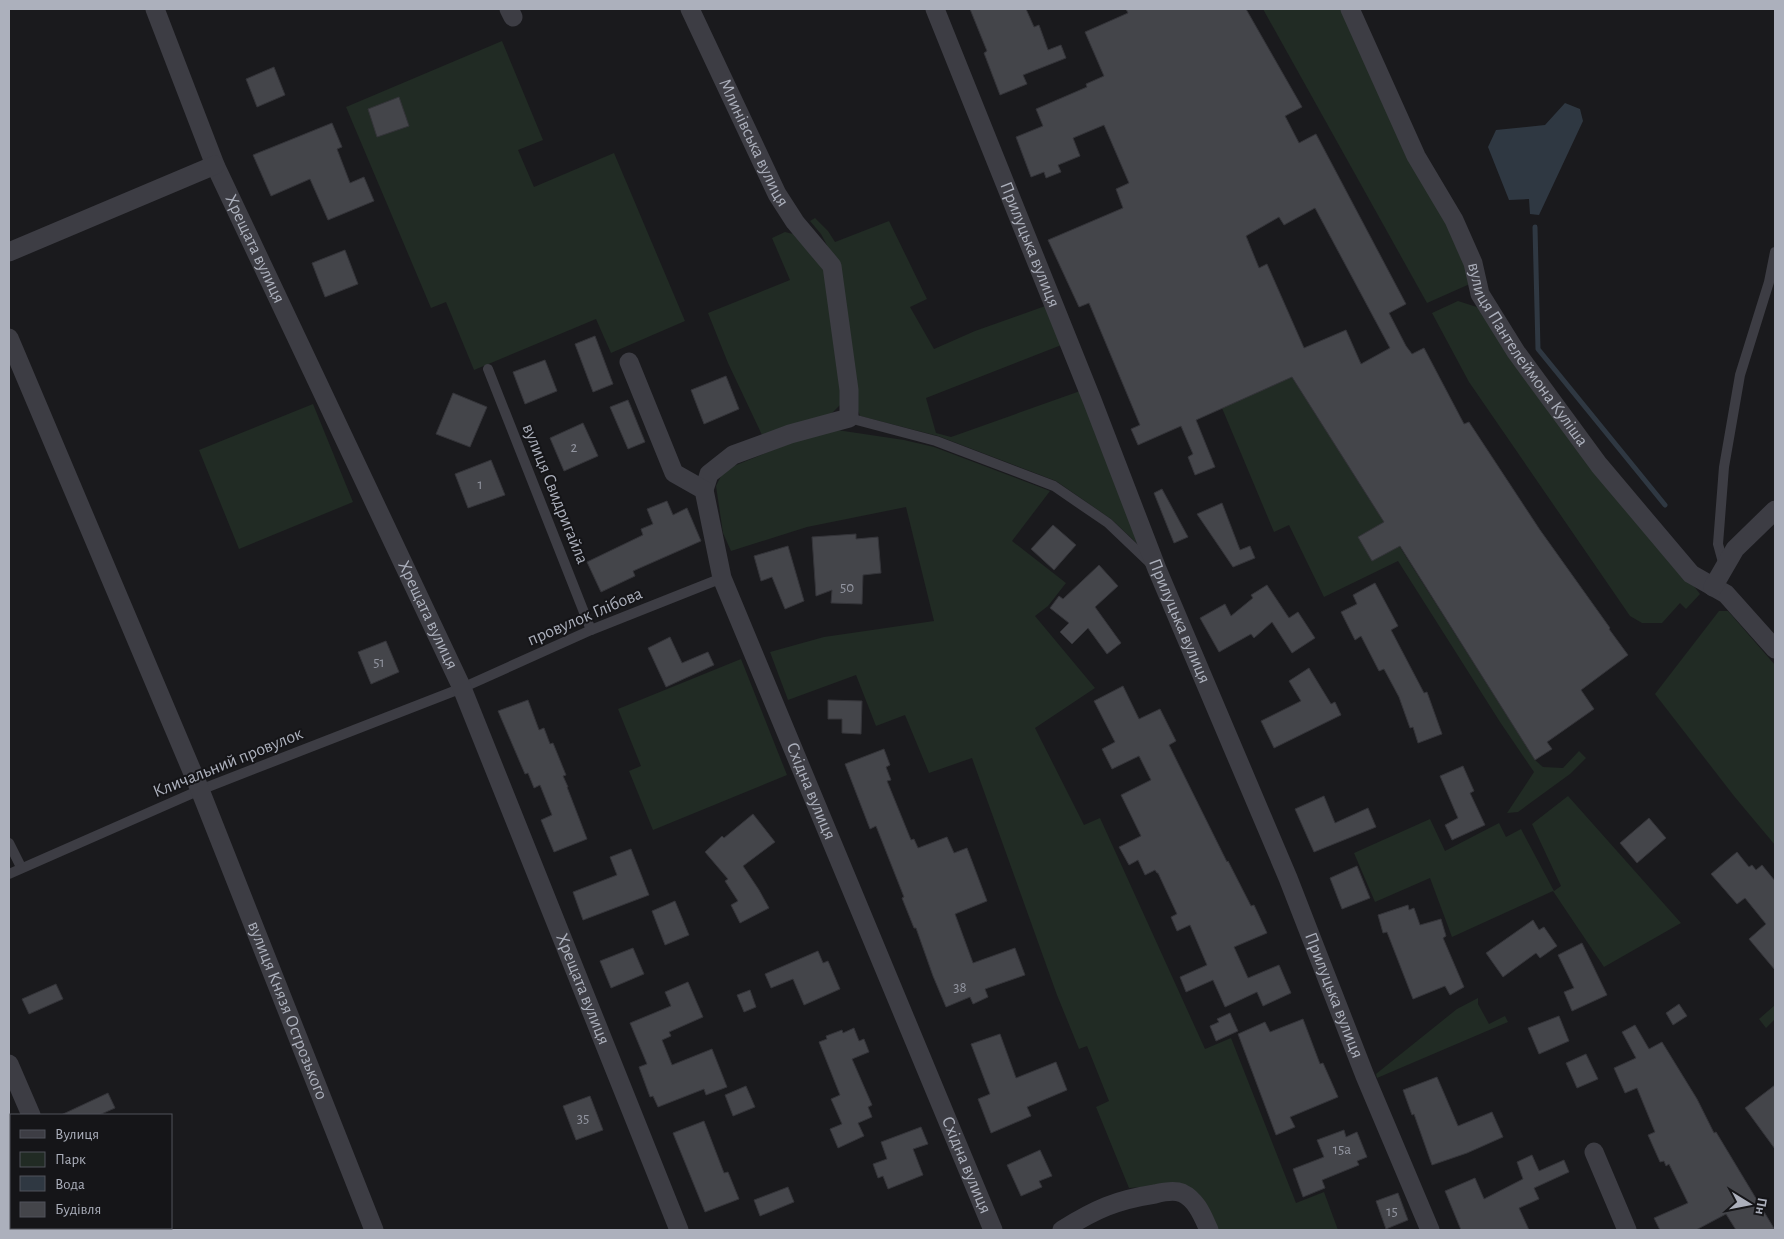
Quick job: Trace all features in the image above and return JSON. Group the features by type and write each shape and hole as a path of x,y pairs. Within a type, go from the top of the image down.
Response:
{"street":[{"name":"Хрещата вулиця","path":"155,9 215,165 462,688 678,1230"},
{"name":"Млинівська вулиця","path":"690,9 777,194 795,222 832,266 848,390 849,418"},
{"name":"Прилуцька вулиця","path":"935,9 1092,400 1157,569 1288,878 1365,1076 1430,1230"},
{"name":"вулиця Пантелеймона Куліша","path":"1350,9 1416,156 1454,220 1474,263 1480,294 1516,352 1612,480 1691,574 1726,594 1775,648"},
{"path":"9,252 215,165"},
{"name":"вулиця Князя Острозького","path":"9,338 200,790 374,1230"},
{"path":"629,362 674,473 704,490 709,474 733,455 790,434 849,418"},
{"name":"Східна вулиця","path":"704,490 722,578 993,1230"},
{"path":"1713,587 1735,549 1775,510"},
{"path":"9,1064 31,1114"},
{"path":"1594,1152 1627,1230"},
{"path":"1062,1230 1101,1208 1129,1198 1167,1192 1181,1192 1192,1200 1209,1230"}],"lane":[{"path":"1724,566 1718,544 1724,467 1740,375 1769,282 1775,252"},
{"name":"вулиця Свидригайла","path":"488,370 591,630"},
{"path":"849,418 936,441 1054,486 1108,524 1157,569"},
{"name":"провулок Глібова","path":"462,688 591,630 722,578"},
{"name":"Кличальний провулок","path":"9,874 21,867 200,790 462,688"},
{"path":"9,843 21,867"}],"green space":[{"path":"1263,9 1345,9 1450,222 1472,283 1427,303"},
{"path":"502,41 543,140 518,150 534,187 614,153 685,321 611,353 596,319 474,370 446,302 431,308 346,107"},
{"path":"815,218 828,231 835,242 889,221 927,299 910,307 934,349 975,331 1048,305 1064,344 926,398 936,433 951,437 1083,390 1142,548 1111,519 1056,481 938,436 860,416 856,405 837,264 821,234 810,221"},
{"path":"785,232 797,235 826,268 843,392 840,405 830,415 762,435 728,363 708,313 790,280 772,238"},
{"path":"1458,301 1483,309 1700,594 1686,609 1680,603 1662,623 1642,623 1630,616 1469,382 1432,313"},
{"path":"1292,377 1535,760 1543,767 1563,768 1579,751 1586,758 1570,774 1518,812 1507,813 1534,772 1398,561 1324,597 1289,525 1274,532 1222,408"},
{"path":"313,404 353,502 239,549 199,450"},
{"path":"837,430 904,440 934,447 1050,491 1012,541 1066,583 1048,606 1035,616 1095,688 1035,728 1084,825 1100,818 1205,1049 1231,1038 1296,1203 1324,1192 1338,1230 1217,1230 1166,1185 1129,1188 1096,1107 1109,1101 1087,1046 1079,1049 1057,995 972,758 929,773 905,715 876,726 856,675 788,700 770,652 824,637 934,621 906,507 807,527 731,551 723,533 716,486 724,470 793,442"},
{"path":"1719,611 1728,611 1775,665 1775,845 1734,796 1655,694"},
{"path":"741,659 787,775 653,830 629,771 641,766 618,709"},
{"path":"1568,796 1681,923 1604,967 1553,891 1452,937 1430,878 1375,902 1354,853 1430,819 1445,851 1499,823 1506,837 1521,829 1554,891 1561,886 1532,824"},
{"path":"1478,998 1478,1004 1489,1024 1505,1016 1508,1022 1377,1078 1376,1074 1457,1009"},
{"path":"1775,1005 1775,1019 1766,1028 1759,1019"}],"water":[{"path":"1565,103 1580,109 1583,121 1539,215 1530,214 1529,199 1509,200 1488,147 1496,130 1545,125"}],"building":[{"path":"970,9 1026,9 1034,27 1039,25 1048,50 1061,45 1066,58 1023,75 1027,84 1000,95 984,53 987,51"},
{"path":"1126,9 1246,9 1302,107 1285,116 1299,143 1316,134 1406,304 1389,313 1406,346 1412,354 1424,348 1464,424 1469,422 1540,530 1628,655 1581,690 1594,709 1547,742 1552,749 1535,760 1400,546 1372,561 1358,537 1384,522 1292,377 1196,420 1215,467 1195,475 1188,457 1193,454 1181,426 1138,445 1131,429 1140,425 1089,303 1079,307 1048,240 1123,208 1116,189 1129,183 1104,125 1073,138 1080,156 1058,165 1061,172 1046,178 1044,172 1031,177 1016,137 1043,126 1036,109 1087,87 1086,84 1104,76 1085,32 1128,13","holes":["1315,208 1390,348 1361,364 1346,330 1304,348 1267,264 1259,268 1246,236 1279,217 1284,225"]},
{"path":"274,67 285,95 257,107 246,79"},
{"path":"399,97 409,126 377,137 368,109"},
{"path":"332,123 342,147 337,149 350,183 364,177 374,201 328,220 310,179 271,196 253,155"},
{"path":"345,250 358,284 325,297 312,263"},
{"path":"595,336 613,384 593,392 575,344"},
{"path":"545,360 557,391 525,404 513,372"},
{"path":"726,376 739,409 704,424 691,390"},
{"path":"453,393 487,407 470,447 436,434"},
{"path":"628,400 645,442 628,449 610,407"},
{"path":"583,423 598,456 564,471 550,438"},
{"path":"491,460 505,495 468,508 455,474"},
{"path":"1162,489 1188,537 1174,543 1154,493"},
{"path":"667,501 673,515 687,508 701,541 633,571 635,576 601,592 587,562 643,535 641,529 653,524 647,509"},
{"path":"1222,503 1240,550 1250,546 1255,558 1233,567 1197,514"},
{"path":"1053,525 1076,545 1054,570 1031,549"},
{"path":"856,534 856,539 878,537 881,573 863,575 862,604 831,603 832,590 816,596 812,537"},
{"path":"788,546 804,601 785,609 772,577 761,581 754,556"},
{"path":"1099,565 1118,586 1095,607 1121,643 1107,654 1088,628 1072,644 1060,632 1069,623 1050,608 1059,596 1063,599"},
{"path":"1375,583 1398,626 1391,630 1424,693 1427,692 1442,734 1418,743 1413,727 1410,728 1399,697 1384,669 1379,671 1361,636 1355,640 1341,612 1357,604 1353,595"},
{"path":"1267,585 1289,618 1298,612 1315,638 1292,653 1272,622 1254,638 1251,634 1219,652 1200,618 1225,604 1231,616 1253,598 1251,595"},
{"path":"670,637 682,663 708,652 714,665 666,687 648,648"},
{"path":"386,641 399,672 371,684 358,652"},
{"path":"1309,668 1331,704 1335,702 1341,715 1274,748 1261,721 1301,701 1289,681"},
{"path":"1123,686 1139,719 1160,709 1176,741 1169,745 1227,862 1251,906 1254,905 1267,933 1234,947 1248,978 1279,965 1291,993 1263,1006 1257,992 1225,1007 1213,980 1186,992 1180,977 1207,965 1190,925 1177,931 1171,917 1177,914 1158,873 1155,870 1145,875 1138,860 1129,865 1119,847 1141,836 1121,795 1151,780 1139,756 1112,769 1102,749 1115,742 1094,701"},
{"path":"528,700 539,730 544,728 550,744 553,743 566,775 563,776 587,839 554,852 541,820 552,815 540,785 534,788 528,773 525,774 498,711"},
{"path":"828,700 862,701 861,734 842,733 842,719 828,719"},
{"path":"884,749 890,765 886,767 891,780 887,781 911,840 914,839 918,848 947,837 954,853 967,848 987,901 955,914 973,963 1015,948 1025,975 985,989 988,997 973,1004 970,997 946,1007 916,928 914,928 902,898 904,897 876,826 870,829 845,764"},
{"path":"1463,766 1474,791 1470,793 1485,825 1452,840 1445,825 1458,818 1440,776"},
{"path":"1324,796 1335,823 1368,808 1376,827 1314,852 1295,809"},
{"path":"753,814 775,842 743,866 769,908 740,923 731,905 738,901 725,881 728,879 705,852 722,836 724,838"},
{"path":"1649,818 1666,838 1637,863 1620,843"},
{"path":"631,849 649,895 583,920 573,892 617,875 610,857"},
{"path":"1737,852 1749,867 1752,865 1756,870 1762,865 1775,881 1775,970 1749,939 1766,924 1745,898 1737,904 1711,874"},
{"path":"1357,866 1370,898 1342,909 1330,878"},
{"path":"675,901 689,935 665,945 652,911"},
{"path":"1408,905 1409,910 1414,908 1420,925 1441,919 1446,936 1443,938 1464,987 1450,995 1445,986 1413,999 1387,932 1383,933 1378,915"},
{"path":"1533,920 1539,930 1544,927 1557,946 1540,958 1536,953 1503,977 1486,953"},
{"path":"1582,943 1607,995 1572,1011 1564,992 1574,988 1558,955"},
{"path":"633,948 644,974 611,988 600,961"},
{"path":"818,951 823,963 828,961 840,989 804,1005 793,979 771,988 765,974"},
{"path":"688,982 703,1017 669,1032 671,1036 662,1040 672,1065 712,1049 727,1087 706,1095 704,1089 658,1107 653,1096 650,1097 639,1067 647,1064 630,1023 671,1006 665,992"},
{"path":"56,984 63,999 29,1014 22,999"},
{"path":"750,990 756,1007 744,1012 737,995"},
{"path":"1679,1004 1687,1016 1673,1025 1666,1013"},
{"path":"1230,1013 1238,1031 1216,1041 1210,1026 1219,1022 1217,1019"},
{"path":"1559,1016 1569,1041 1539,1054 1528,1028"},
{"path":"1303,1019 1320,1064 1323,1063 1338,1097 1290,1117 1295,1127 1276,1135 1238,1034 1265,1022 1270,1032"},
{"path":"1635,1025 1649,1049 1662,1042 1697,1099 1714,1133 1716,1132 1775,1230 1736,1230 1726,1214 1696,1230 1660,1230 1654,1218 1688,1203 1669,1164 1666,1166 1664,1161 1660,1162 1648,1135 1655,1132 1637,1088 1625,1093 1614,1068 1636,1058 1622,1032"},
{"path":"854,1028 859,1041 864,1039 869,1052 852,1059 872,1105 868,1107 872,1117 858,1123 864,1136 838,1148 830,1129 842,1124 831,1099 840,1095 819,1042 827,1039 826,1036 842,1030 843,1033"},
{"path":"1000,1034 1016,1078 1056,1062 1067,1090 1027,1107 1031,1116 991,1133 978,1099 990,1094 971,1044"},
{"path":"1586,1054 1598,1079 1577,1088 1566,1063"},
{"path":"1437,1077 1458,1126 1492,1112 1503,1137 1467,1153 1432,1165 1414,1114 1412,1115 1403,1090"},
{"path":"1775,1085 1775,1149 1745,1108"},
{"path":"746,1086 755,1107 733,1116 725,1095"},
{"path":"108,1093 115,1108 101,1114 63,1114"},
{"path":"590,1096 603,1130 576,1140 563,1106"},
{"path":"704,1121 724,1173 728,1172 739,1199 705,1212 673,1133"},
{"path":"921,1127 928,1144 913,1149 923,1175 888,1189 883,1176 878,1178 873,1164 887,1159 881,1142"},
{"path":"1344,1130 1346,1137 1357,1132 1367,1157 1357,1161 1359,1165 1322,1180 1325,1188 1303,1197 1293,1169 1324,1157 1317,1140"},
{"path":"1040,1150 1052,1176 1039,1181 1042,1187 1021,1196 1007,1165"},
{"path":"1532,1155 1539,1171 1564,1160 1569,1172 1534,1188 1539,1199 1519,1208 1529,1230 1461,1230 1445,1191 1475,1178 1484,1199 1523,1179 1517,1162"},
{"path":"788,1187 794,1202 760,1216 754,1200"},
{"path":"1398,1193 1408,1220 1386,1229 1376,1201"}],"waterway":[{"path":"1535,227 1538,349 1665,505"}]}
